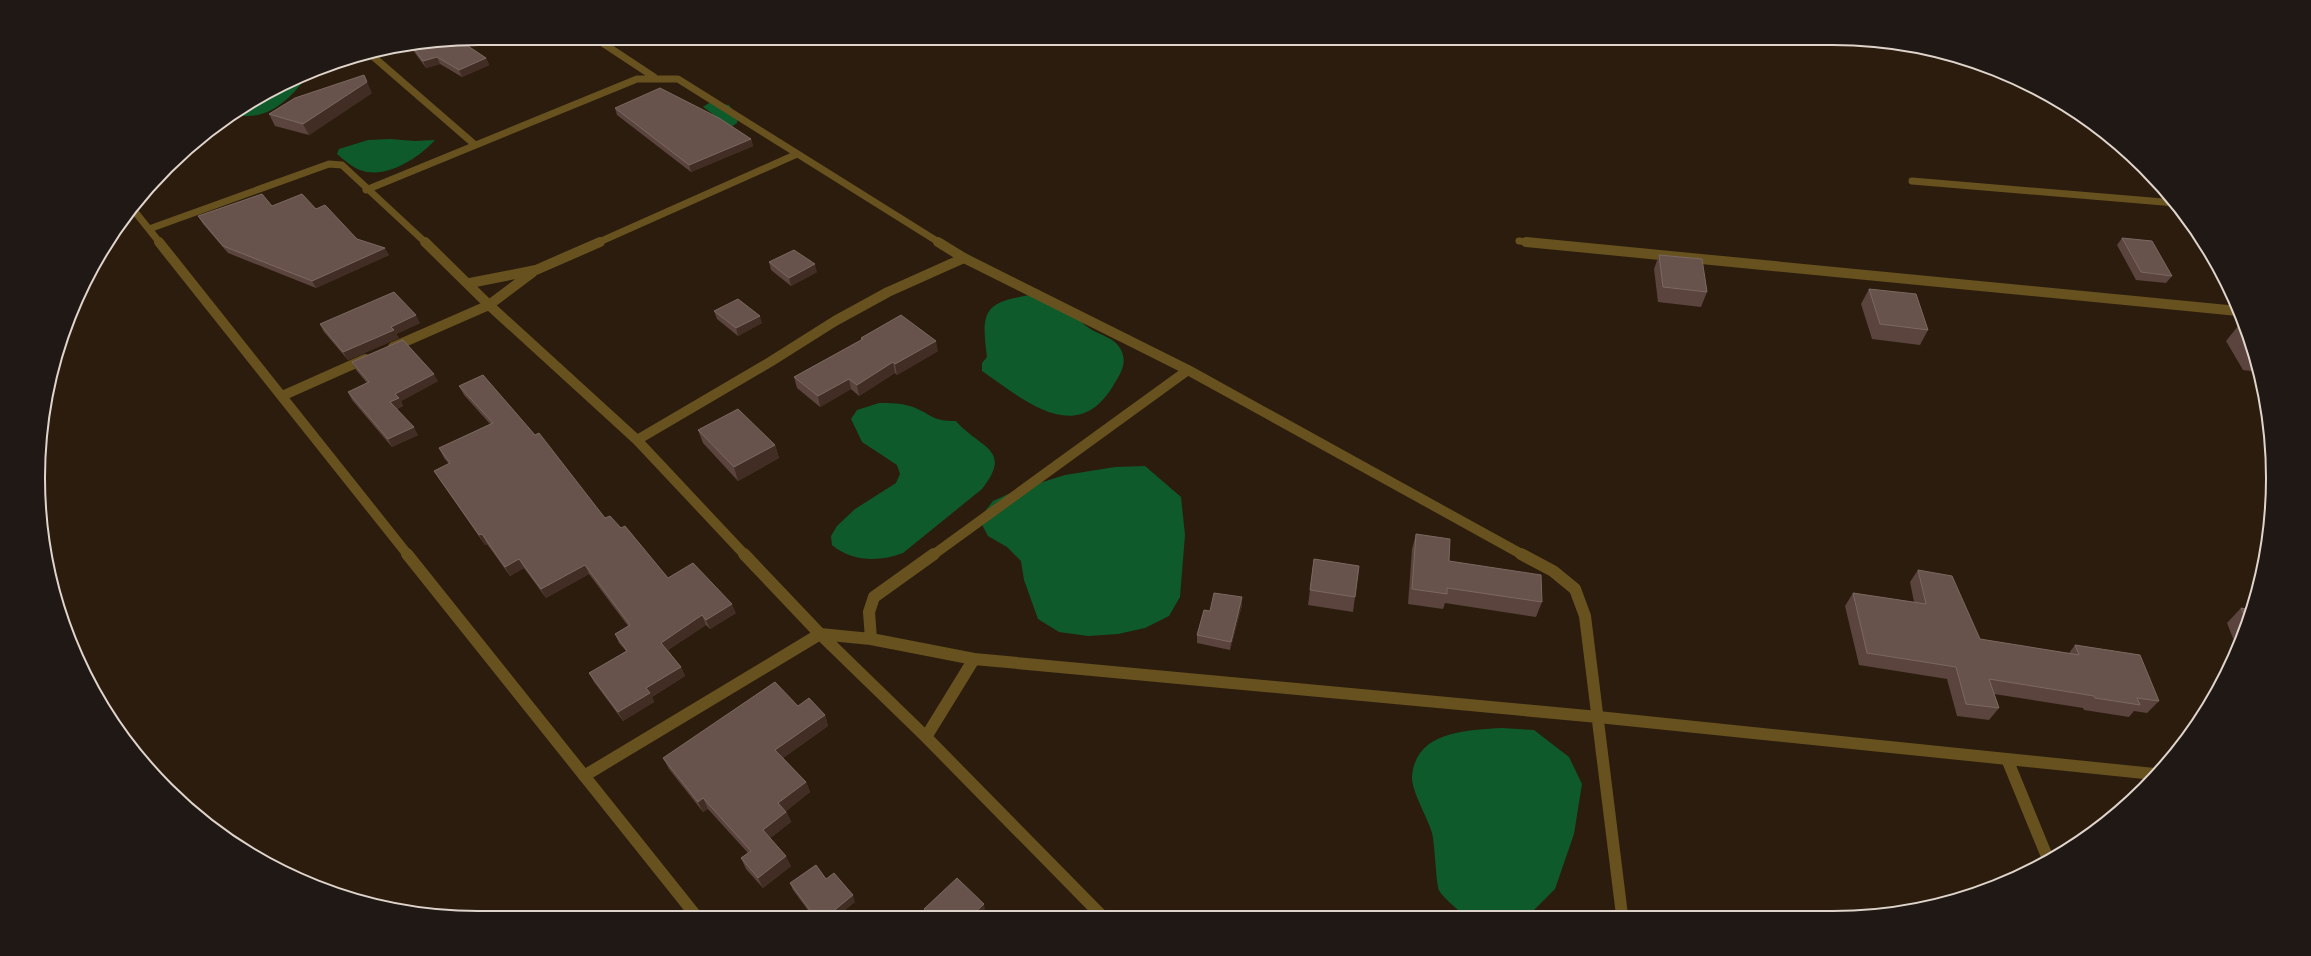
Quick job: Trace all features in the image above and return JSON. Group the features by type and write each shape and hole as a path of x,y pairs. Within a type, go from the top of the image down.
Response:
{"street":[{"path":"606,45 654,77"},
{"path":"374,58 474,144"},
{"path":"366,190 474,144 637,79 654,77 678,79 964,258 1188,370 1553,571 1575,589 1585,616 1622,911"},
{"path":"282,396 489,305 536,270 797,154"},
{"path":"149,229 329,164 342,165 366,190 470,283 489,305 637,440 820,634 926,737 1097,911"},
{"path":"1912,181 2166,201"},
{"path":"135,212 692,911"},
{"path":"1519,240 2232,310"},
{"path":"637,440 770,362 835,321 888,292 964,258"},
{"path":"470,283 536,270"},
{"path":"871,639 869,612 874,597 1188,370"},
{"path":"584,776 820,634 871,639 974,659 1598,717 2149,773"},
{"path":"926,737 974,659"},
{"path":"2007,759 2046,855"}],"green space":[{"path":"302,83 291,95 274,108 265,113 241,115 261,103"},
{"path":"709,103 729,105 738,118 737,123 731,127 703,107"},
{"path":"390,139 415,141 435,140 420,154 401,166 380,172 360,170 337,154 339,149 368,140"},
{"path":"1031,295 1060,307 1076,316 1087,327 1115,342 1121,350 1124,360 1122,369 1113,386 1098,404 1083,414 1066,416 1049,412 1031,404 982,371 982,363 987,357 985,329 986,319 989,312 994,306 1003,301"},
{"path":"879,403 905,405 920,410 937,419 956,421 990,450 994,457 995,465 991,476 982,489 903,553 885,558 866,559 848,555 840,551 832,545 831,536 837,526 855,509 896,483 900,474 897,465 862,442 851,419 857,410"},
{"path":"1145,466 1181,497 1185,535 1180,597 1169,616 1145,628 1118,634 1088,636 1059,632 1038,619 1024,580 1021,561 1007,547 988,536 979,519 993,501 1017,490 1065,475 1115,467"},
{"path":"1502,728 1534,730 1569,757 1582,784 1574,834 1555,889 1533,911 1460,911 1446,899 1438,887 1432,833 1414,789 1412,776 1416,761 1423,750 1433,742 1445,736 1474,730"}],"building":[{"path":"467,45 486,58 459,70 437,57 423,61 415,50"},
{"path":"364,75 367,82 303,124 269,114 295,98"},
{"path":"660,88 719,118 751,139 689,165 615,108"},
{"path":"262,194 272,206 302,194 316,209 325,205 357,239 385,248 312,281 223,246 198,216"},
{"path":"2122,238 2152,241 2172,276 2141,272"},
{"path":"794,250 815,264 789,278 769,262"},
{"path":"1659,255 1702,259 1707,292 1663,287"},
{"path":"1869,289 1916,294 1928,330 1880,324"},
{"path":"394,292 416,315 391,327 394,330 343,352 320,324"},
{"path":"738,299 760,316 736,328 714,311"},
{"path":"901,315 936,341 895,364 893,362 857,385 849,379 818,396 794,377 863,339 861,338"},
{"path":"403,340 434,374 395,394 399,398 390,402 414,427 388,439 348,392 369,382 352,362"},
{"path":"483,375 535,435 539,433 605,518 610,516 621,528 625,526 668,578 693,563 732,604 706,620 702,615 661,643 681,667 646,688 650,693 618,712 589,673 627,651 615,634 630,625 585,565 541,589 519,559 505,567 482,534 479,535 434,471 450,463 439,448 493,423 459,386"},
{"path":"738,409 775,445 734,467 698,430"},
{"path":"1416,534 1450,539 1449,561 1541,575 1542,602 1447,588 1447,594 1412,589"},
{"path":"1314,559 1359,566 1355,597 1310,590"},
{"path":"1918,570 1952,576 1980,639 2079,655 2075,645 2140,655 2159,701 2137,698 2140,705 1989,679 1999,708 1966,704 1956,667 1867,653 1853,593 1926,604"},
{"path":"1214,593 1242,597 1231,642 1197,635 1204,610 1210,611"},
{"path":"2241,608 2245,609 2244,614"},
{"path":"775,682 798,706 809,698 825,715 775,750 806,782 778,803 786,812 763,830 786,856 758,878 741,858 751,851 703,798 698,802 663,758"},
{"path":"816,865 826,879 834,873 853,895 833,911 811,911 790,883"},
{"path":"957,878 984,904 976,911 926,911 924,909"}]}
